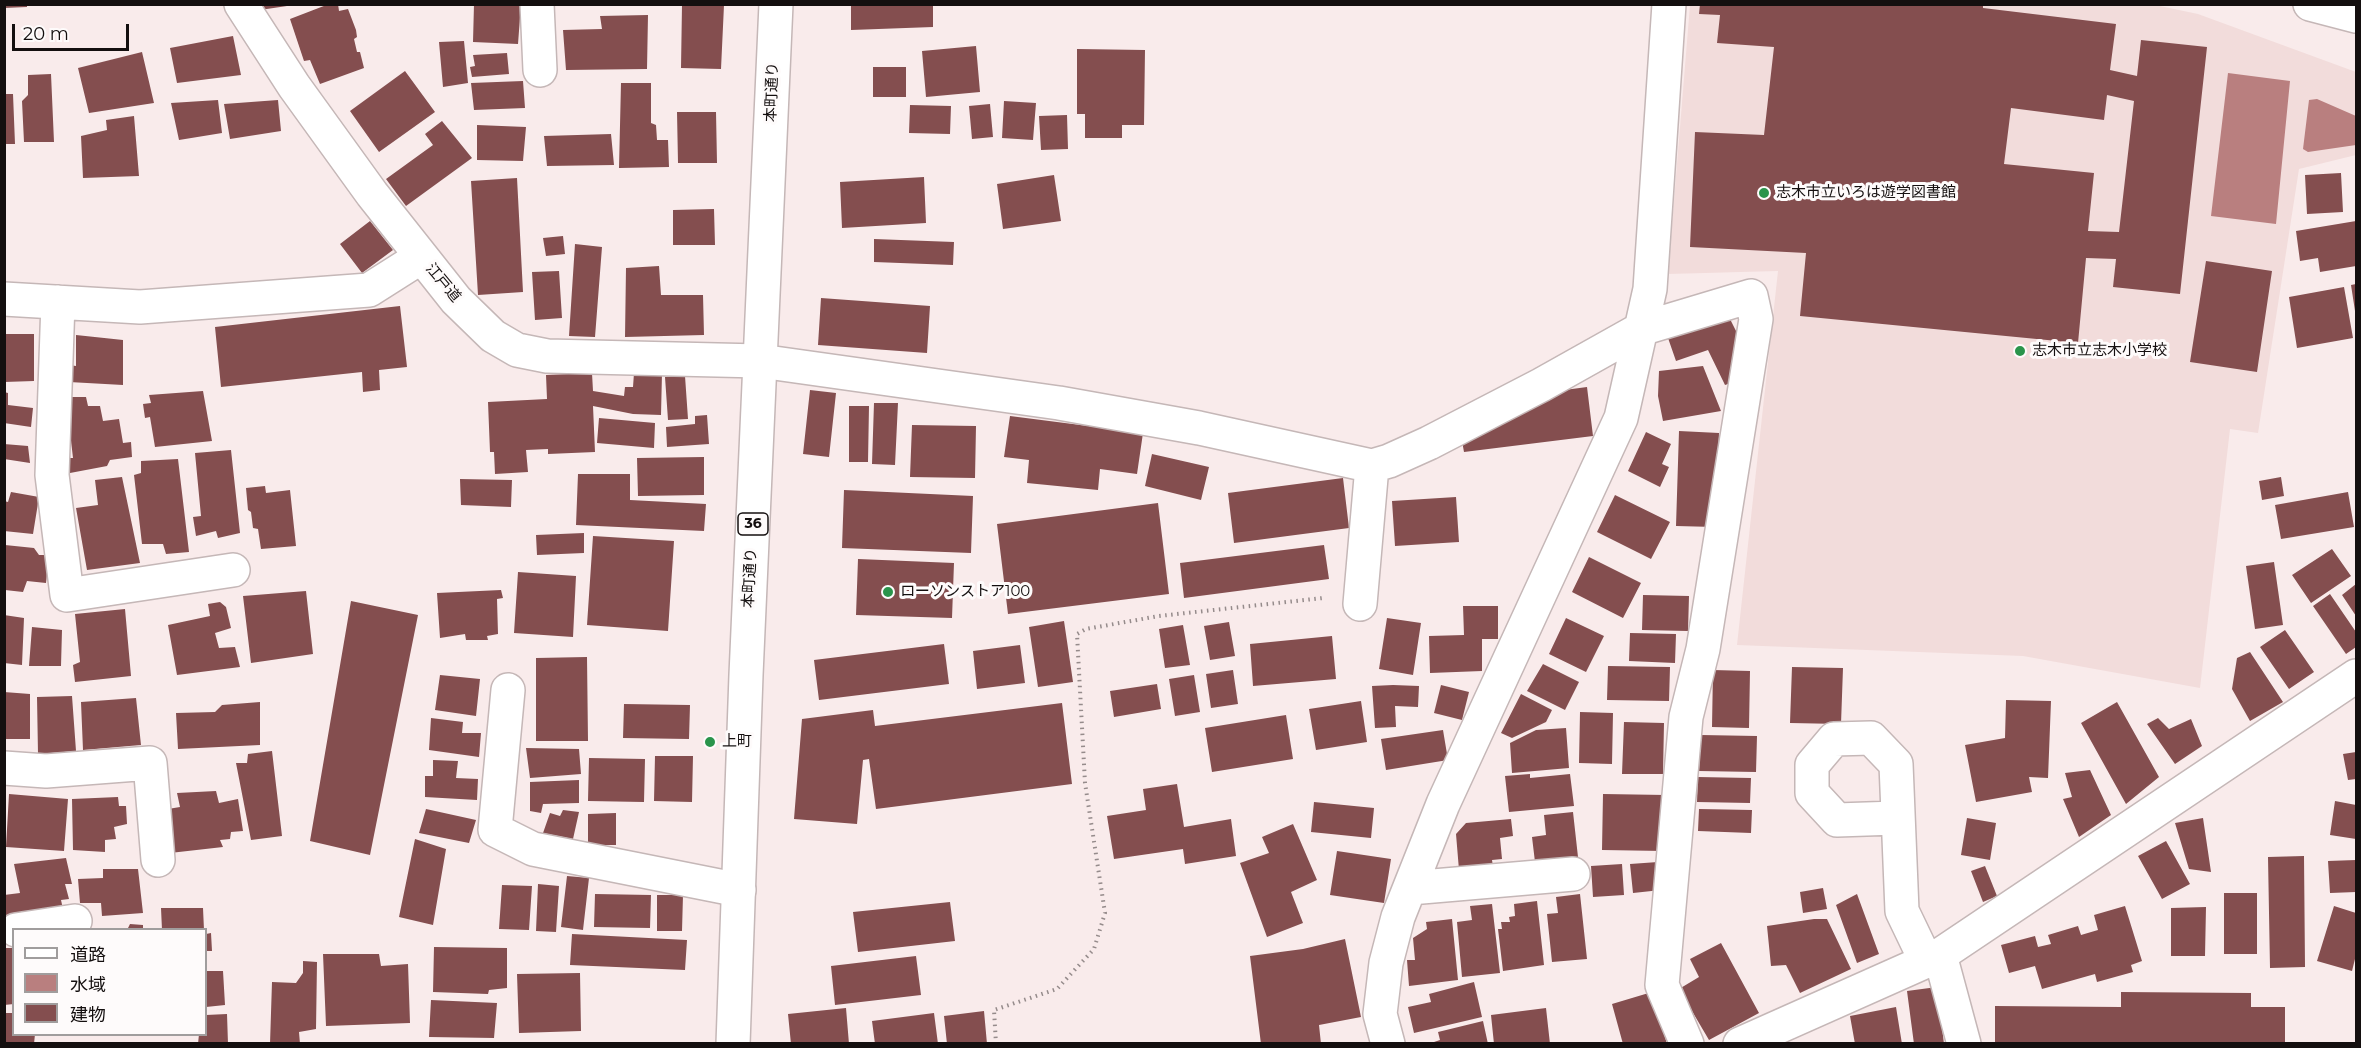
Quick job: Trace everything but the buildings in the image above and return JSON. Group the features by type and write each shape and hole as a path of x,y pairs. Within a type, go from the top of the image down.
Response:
{"street":[{"name":"江戸道","path":"241,4 294,86 421,257 470,316 493,336 517,350 547,356 760,360 1059,403 1198,428 1372,466"},
{"path":"537,4 540,70"},
{"name":"本町通り","path":"733,1044 776,4"},
{"path":"1388,1044 1380,1014 1383,986 1398,917 1443,804 1621,418 1650,289 1668,4"},
{"path":"2310,4 2356,16"},
{"path":"4,299 140,308 369,290 421,257"},
{"path":"1360,599 1372,466 1429,443 1541,385 1641,329 1751,296 1756,319 1703,649 1686,717 1662,985 1688,1044"},
{"path":"58,302 52,475 67,595 233,570"},
{"path":"1740,1044 1933,958 2356,676"},
{"path":"508,690 495,830 533,849 739,890"},
{"path":"4,768 46,771 150,763 158,860"},
{"path":"1896,818 1902,911 1933,958 1964,1044"},
{"path":"1410,888 1573,874"},
{"path":"28,928 75,921"}],"path":[{"path":"996,1044 994,1010 1057,989 1094,949 1105,913 1085,783 1077,634 1086,629 1159,616 1360,599"}],"shaded area":[{"name":"志木市立志木小学校","path":"1690,5 2155,5 2198,14 2356,72 2356,155 2299,169 2258,433 2230,429 2200,688 2023,656 1737,645 1778,271 1668,274"}],"water":[{"path":"2228,73 2290,81 2276,224 2211,216"},
{"path":"2317,99 2356,116 2356,145 2308,152 2303,149 2309,100"}],"place":[{"name":"志木市立いろは遊学図書館","path":"1764,193"},
{"name":"志木市立志木小学校","path":"2020,351"},
{"name":"ローソンストア100","path":"888,592"},
{"name":"上町","path":"710,742"}]}
